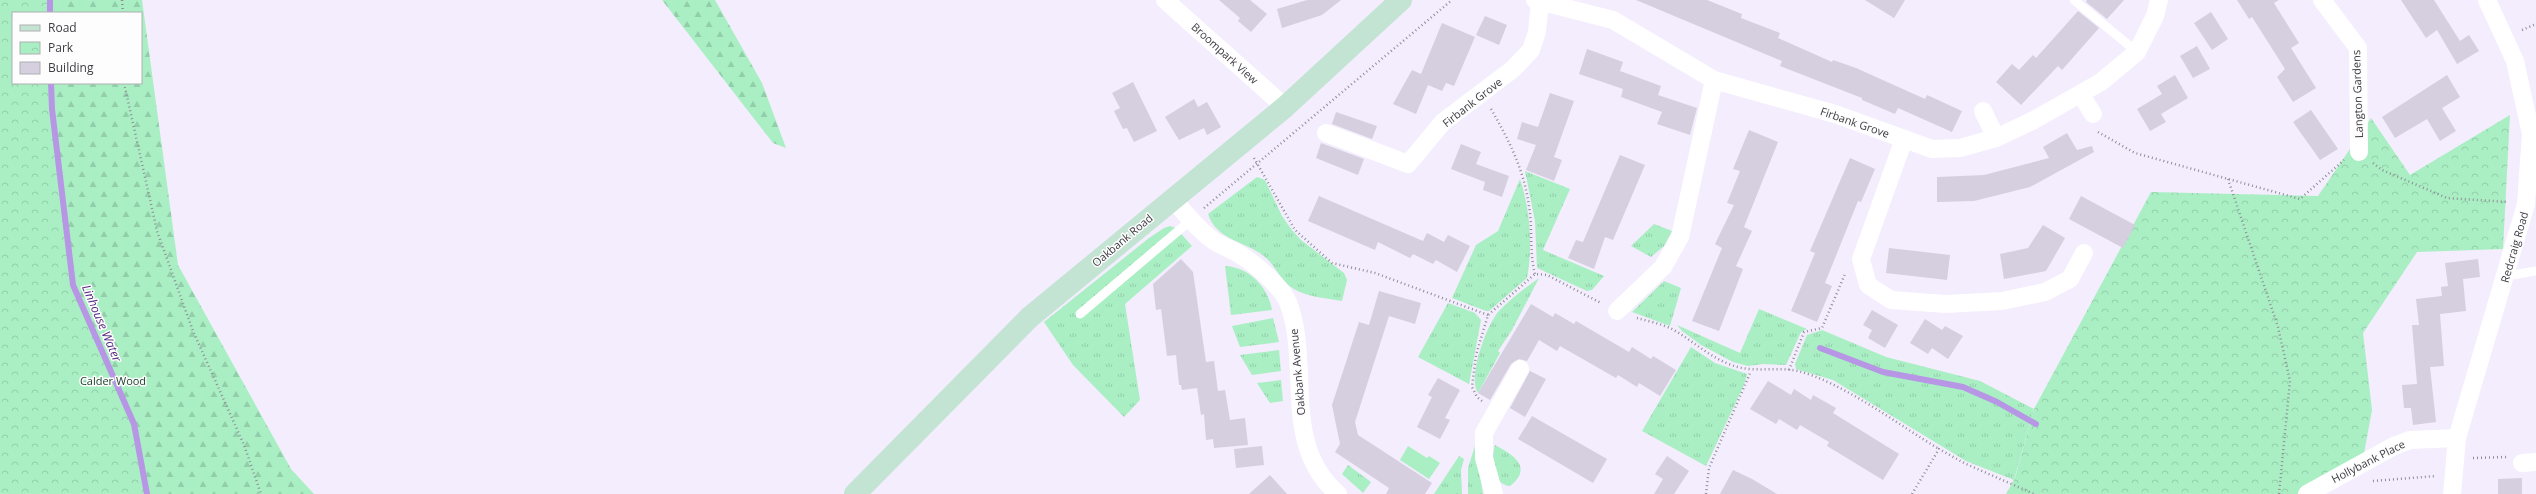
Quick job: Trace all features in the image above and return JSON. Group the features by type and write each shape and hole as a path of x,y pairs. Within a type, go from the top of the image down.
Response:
{"street":[{"name":"Broompark View","path":"1165,0 1285,107"},
{"name":"Oakbank Road","path":"855,494 1030,317 1172,198 1285,107 1401,0"},
{"name":"Firbank Grove","path":"1326,133 1408,164 1443,122 1482,94 1513,69 1531,50 1538,32 1538,0 1613,20 1714,80 1835,114 1932,149 1960,148 1996,138 2081,94"},
{"path":"2094,122 2081,94 2101,82 2137,52 2155,16 2159,0"},
{"name":"Langton Gardens","path":"2322,0 2358,48 2359,152"},
{"name":"Redcraig Road","path":"2452,494 2453,467 2457,438 2526,204 2531,134 2528,89 2487,0"},
{"path":"1617,311 1663,267 1680,237 1714,80"},
{"path":"1983,111 1996,138"},
{"path":"1904,138 1861,259 1868,285 1891,300 1946,304 2002,301 2045,292 2070,279 2084,253"},
{"name":"Oakbank Avenue","path":"1172,198 1191,220 1215,242 1239,254 1268,276 1288,302 1295,337 1301,418 1306,446 1319,470 1338,494"},
{"path":"1494,494 1484,458 1484,434 1520,369"},
{"name":"Hollybank Place","path":"2307,494 2394,446 2410,440 2457,438"}],"lane":[{"path":"2074,0 2137,52"},
{"path":"1080,314 1191,220"},
{"path":"2506,276 2536,271"}],"path":[{"path":"122,0 123,12"},
{"path":"1191,220 1452,0"},
{"path":"124,84 157,231 192,332 244,445 261,494"},
{"path":"1482,94 1511,143 1523,177 1529,206 1532,260 1536,274"},
{"path":"2094,122 2135,153 2300,200 2337,163 2359,152 2382,170 2448,198 2526,204"},
{"path":"1244,140 1295,230 1332,263 1375,273 1488,316"},
{"path":"2228,179 2278,327 2290,381 2278,494"},
{"path":"1789,370 1804,332 1822,328 1846,270 1863,267"},
{"path":"1498,410 1477,397 1472,387 1476,355 1488,316 1536,274 1547,275 1617,311 1671,328 1708,354 1729,365 1751,371 1775,368 1789,370 1826,381 1964,463 2034,494"},
{"path":"1706,494 1709,468 1751,371"},
{"path":"1912,494 1939,449"},
{"path":"2370,481 2517,456 2529,462"}],"green space":[{"name":"Calder Wood","path":"0,0 142,0 178,265 291,469 314,494 0,494"},
{"path":"0,0 50,0 50,12 12,12 12,84 51,84 52,109 73,285 134,424 147,494 0,494"},
{"path":"662,0 715,0 762,83 786,148 773,143"},
{"path":"2510,115 2503,249 2417,252 2363,333 2372,410 2363,459 2306,494 2006,494 2015,478 2034,409 2151,192 2318,196 2371,118 2410,175"},
{"path":"1525,171 1570,189 1543,250 1604,276 1592,290 1587,291 1537,268 1535,221"},
{"path":"1257,177 1265,180 1282,216 1301,240 1344,273 1347,280 1342,301 1311,296 1299,292 1289,286 1265,257 1225,235 1212,223 1208,214"},
{"path":"1520,179 1526,202 1530,228 1530,254 1527,278 1489,311 1452,298 1476,245 1498,231"},
{"path":"1654,224 1672,231 1664,246 1651,257 1631,246"},
{"path":"1170,226 1176,228 1192,246 1125,304 1140,400 1124,417 1073,365 1044,322 1149,238 1164,228"},
{"path":"1225,266 1242,270 1256,280 1262,286 1270,302 1272,310 1231,315"},
{"path":"1539,278 1512,330 1498,351 1500,353 1478,393 1475,385 1475,375 1480,351 1489,328 1498,312"},
{"path":"1664,281 1681,288 1670,326 1632,312"},
{"path":"1448,303 1475,313 1481,320 1469,384 1418,357"},
{"path":"1759,309 1807,329 1801,332 1786,365 1763,364 1748,366 1733,362 1701,345 1682,331 1677,325 1740,353"},
{"path":"1273,318 1279,342 1240,347 1232,326"},
{"path":"1822,330 1886,357 1980,381 2034,409 2014,480 1966,461 1833,380 1796,369 1795,364 1807,335"},
{"path":"1691,347 1715,363 1747,374 1744,385 1706,466 1642,431"},
{"path":"1279,350 1281,371 1252,375 1240,355"},
{"path":"1281,380 1283,401 1270,403 1257,383"},
{"path":"1495,445 1514,457 1520,467 1520,473 1517,479 1510,486 1504,484 1496,476 1493,463"},
{"path":"1408,446 1427,458 1429,456 1440,463 1429,479 1400,460"},
{"path":"1475,446 1483,494 1468,494 1468,468"},
{"path":"1459,456 1464,459 1461,470 1462,494 1434,494"},
{"path":"1348,465 1371,482 1363,493 1342,474"}],"building":[{"path":"1219,0 1250,0 1267,14 1251,32 1238,21 1240,18"},
{"path":"1307,0 1341,0 1322,15 1282,28 1277,9"},
{"path":"1636,0 1707,0 1742,14 1741,18 1780,33 1778,38 1832,62 1833,60 1856,68 1925,99 1927,95 1962,111 1952,132 1898,108 1895,114 1862,100 1862,98 1780,66 1782,61"},
{"path":"1865,0 1905,0 1894,18"},
{"path":"2087,0 2124,0 2107,19 2086,2"},
{"path":"2237,0 2279,0 2274,3 2299,43 2291,48 2316,88 2293,102 2277,77 2285,69 2252,17 2249,19"},
{"path":"2401,0 2434,0 2460,41 2469,35 2479,51 2457,64 2437,30 2426,38"},
{"path":"2078,11 2099,28 2062,70 2058,66 2021,105 1996,82 2012,64 2019,70 2033,55 2036,58"},
{"path":"2211,12 2228,39 2212,50 2194,23"},
{"path":"1485,16 1507,25 1499,45 1476,35"},
{"path":"1442,23 1475,37 1454,86 1446,83 1442,91 1428,85 1416,114 1393,104 1412,70 1421,74"},
{"path":"2197,46 2210,69 2193,78 2180,56"},
{"path":"1587,49 1623,62 1620,71 1661,86 1658,95 1697,108 1690,135 1657,124 1662,112 1621,97 1623,89 1579,74"},
{"path":"2175,75 2188,98 2161,114 2166,122 2150,131 2137,109 2162,94 2157,86"},
{"path":"2447,75 2460,97 2442,108 2456,131 2440,141 2427,119 2395,138 2382,117"},
{"path":"1133,82 1157,131 1134,142 1127,128 1123,129 1114,111 1120,108 1112,93"},
{"path":"1550,93 1574,101 1554,157 1562,160 1554,181 1526,170 1536,145 1517,139 1522,122 1538,127"},
{"path":"1194,99 1198,107 1207,102 1221,127 1207,135 1204,128 1179,140 1165,117"},
{"path":"2311,110 2338,149 2320,160 2293,122"},
{"path":"1336,112 1377,126 1372,139 1332,124"},
{"path":"1749,130 1778,142 1744,227 1752,231 1736,266 1743,269 1719,331 1692,321 1722,248 1715,244 1734,205 1727,203 1740,171 1733,169"},
{"path":"2067,133 2077,150 2092,146 2094,152 2030,187 1974,201 1937,202 1937,177 1984,175 2049,158 2043,147"},
{"path":"1321,143 1364,159 1358,175 1316,158"},
{"path":"1461,144 1481,152 1476,164 1509,176 1502,197 1483,190 1485,182 1451,169"},
{"path":"1620,155 1645,165 1613,240 1605,237 1594,269 1568,258 1576,240 1583,242"},
{"path":"1850,158 1875,169 1861,202 1858,201 1825,283 1832,286 1817,322 1791,311 1815,253 1810,251"},
{"path":"1319,196 1423,241 1427,233 1444,242 1448,235 1470,246 1457,272 1436,260 1433,264 1413,254 1410,258 1378,242 1375,250 1308,221"},
{"path":"2081,196 2135,225 2123,248 2069,219"},
{"path":"2043,225 2065,238 2046,271 2004,279 2000,254 2028,248"},
{"path":"1889,248 1950,255 1947,280 1886,273"},
{"path":"1181,259 1193,272 1206,362 1214,361 1218,391 1225,390 1230,420 1245,418 1248,445 1214,448 1213,439 1206,440 1204,414 1201,415 1197,388 1182,390 1181,385 1179,385 1176,355 1167,356 1161,309 1156,310 1153,284"},
{"path":"2478,259 2480,277 2463,279 2466,311 2440,314 2444,366 2430,367 2436,422 2413,425 2411,408 2404,408 2402,385 2417,384 2412,325 2419,325 2416,299 2442,296 2441,287 2448,286 2445,263"},
{"path":"1379,291 1421,303 1415,324 1389,316 1355,422 1358,435 1432,483 1425,494 1386,494 1389,488 1335,452 1340,444 1332,405 1359,322 1369,325"},
{"path":"1531,304 1553,317 1555,313 1574,324 1576,321 1629,352 1632,347 1651,359 1653,356 1676,370 1660,396 1639,383 1637,387 1618,375 1616,378 1560,346 1557,351 1539,340 1527,361 1519,359 1511,364 1490,400 1478,393"},
{"path":"1872,310 1898,325 1885,348 1868,338 1872,330 1863,325"},
{"path":"1925,319 1942,330 1945,326 1963,336 1948,359 1932,348 1928,354 1910,343"},
{"path":"1530,371 1546,379 1525,417 1510,408"},
{"path":"1438,378 1460,390 1445,418 1450,420 1440,439 1417,427 1432,397 1428,395"},
{"path":"1768,381 1791,395 1794,389 1811,400 1813,395 1836,408 1833,413 1899,454 1883,480 1827,446 1829,442 1800,425 1797,430 1779,419 1776,424 1750,409"},
{"path":"1532,416 1607,459 1593,483 1518,439"},
{"path":"1262,446 1264,465 1236,468 1234,449"},
{"path":"1667,456 1689,471 1674,494 1654,494 1663,479 1655,474"},
{"path":"1733,470 1752,479 1777,494 1720,494"},
{"path":"1270,475 1287,494 1249,494"},
{"path":"2522,478 2522,494 2498,494 2498,479"}],"waterway":[{"name":"Linhouse Water","path":"50,0 50,12"},
{"name":"Linhouse Water","path":"51,84 52,109 73,285 134,424 147,494"},
{"path":"1820,348 1883,372 1963,387 1997,402 2036,424"}]}
